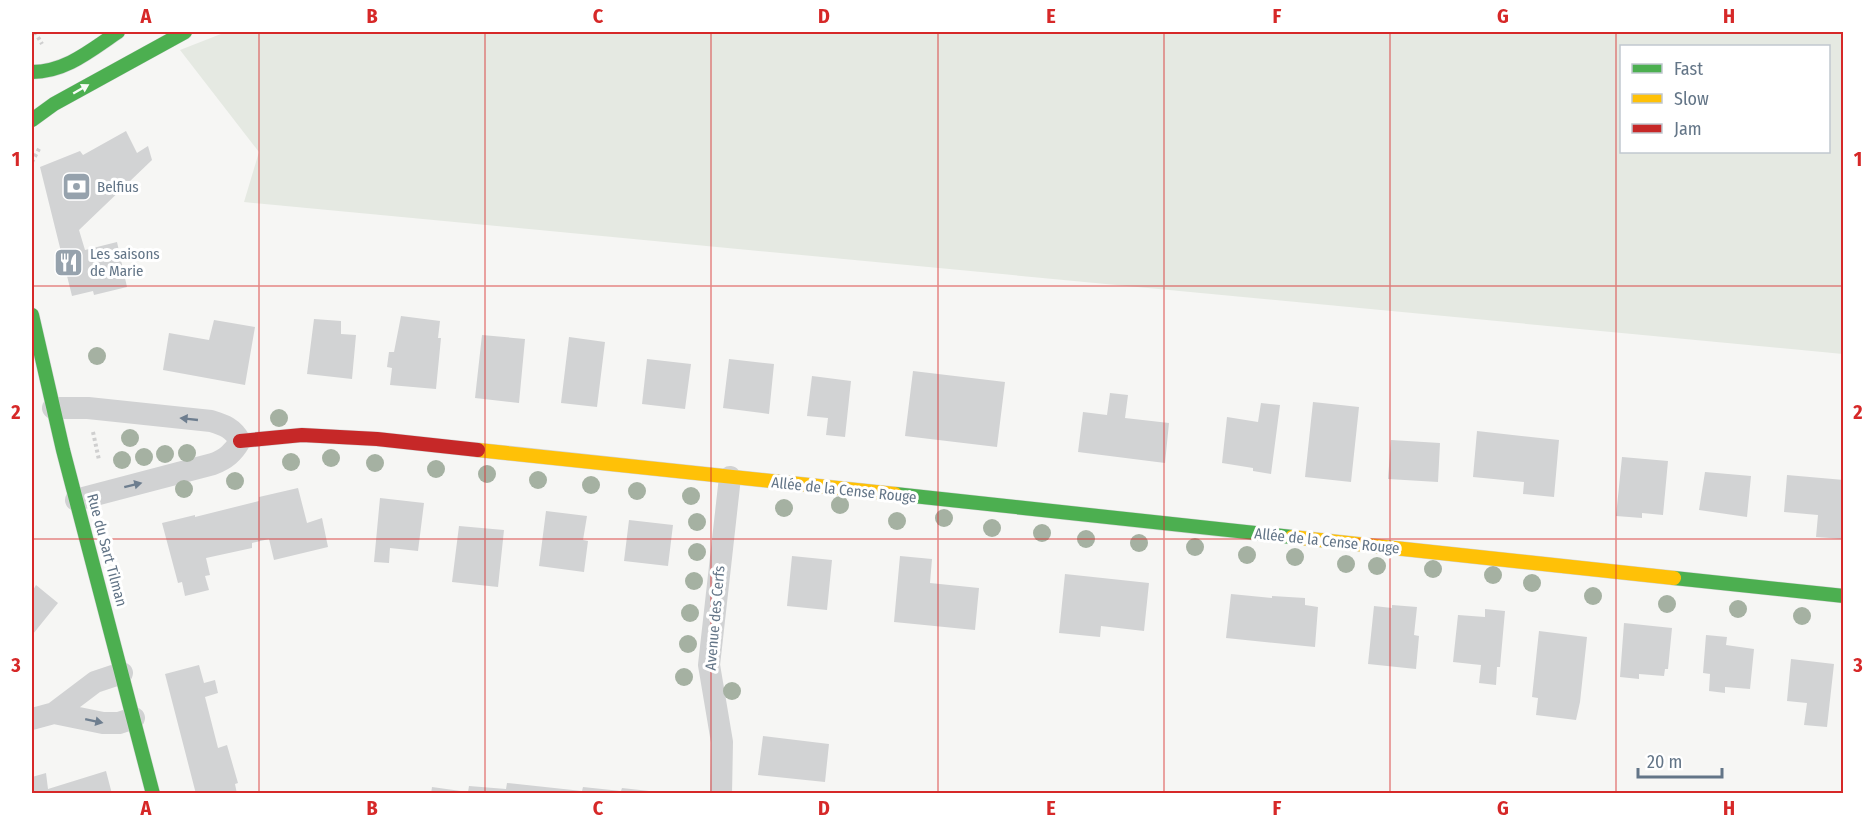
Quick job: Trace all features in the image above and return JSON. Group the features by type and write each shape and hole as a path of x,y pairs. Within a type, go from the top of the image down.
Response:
{"street":[{"path":"32,72 44,73 57,70 118,32"},
{"path":"32,120 54,104 185,32"},
{"name":"Rue du Sart Tilman","path":"32,315 76,500 153,794"},
{"path":"53,408 88,408 211,421 226,426 236,433 240,441 234,452 213,464 76,500"},
{"name":"Allée de la Cense Rouge","path":"240,441 302,435 347,436 1844,596"},
{"name":"Avenue des Cerfs","path":"721,794 722,742 709,665 730,477"},
{"path":"32,719 54,713 96,682 122,673"},
{"path":"54,713 103,723 119,723 134,718"}],"path":[{"path":"88,408 106,492"}],"shaded area":[{"path":"226,32 1843,32 1843,354 244,202 259,152 180,50"}],"building":[{"path":"126,131 137,153 148,146 152,160 79,230 85,250 117,242 127,287 94,295 93,291 72,296 40,167 80,151 83,155"},
{"path":"401,316 440,321 438,338 441,338 436,389 390,385 392,368 387,367 389,352 394,352"},
{"path":"314,319 341,321 341,334 356,335 352,379 307,374"},
{"path":"214,320 255,327 245,385 163,370 169,333 209,340"},
{"path":"482,335 525,339 519,403 475,398"},
{"path":"569,337 605,342 597,407 561,403"},
{"path":"647,359 691,364 685,409 642,404"},
{"path":"729,359 774,364 769,414 723,408"},
{"path":"913,371 1005,382 997,447 905,436"},
{"path":"812,376 851,381 845,437 826,435 828,418 807,416"},
{"path":"1110,393 1128,395 1125,418 1169,423 1165,463 1078,452 1083,412 1107,415"},
{"path":"1313,402 1359,407 1351,482 1305,477"},
{"path":"1261,403 1280,405 1271,474 1253,471 1253,468 1222,463 1227,417 1258,422"},
{"path":"1477,431 1559,440 1554,497 1523,494 1524,482 1473,477"},
{"path":"1391,440 1440,443 1438,482 1388,479"},
{"path":"1622,457 1668,461 1663,515 1642,513 1642,518 1616,516"},
{"path":"1705,472 1751,476 1747,517 1699,510"},
{"path":"1787,475 1844,480 1844,539 1816,537 1818,515 1784,512"},
{"path":"298,488 307,523 322,518 328,547 274,560 269,539 252,543 252,548 206,558 210,575 205,576 209,590 185,596 182,582 178,583 162,523 259,501 259,497"},
{"path":"380,498 424,503 418,551 390,548 389,563 374,562"},
{"path":"546,511 587,516 583,540 588,541 584,572 539,566"},
{"path":"629,520 673,525 668,566 624,561"},
{"path":"459,526 504,530 498,587 452,582"},
{"path":"792,556 832,560 827,610 787,606"},
{"path":"900,556 932,559 930,583 979,588 975,630 894,622"},
{"path":"1065,574 1149,583 1144,631 1101,626 1100,637 1059,633"},
{"path":"36,585 58,603 33,634 32,592"},
{"path":"1231,594 1305,598 1305,605 1318,607 1315,647 1226,638"},
{"path":"1392,605 1417,607 1414,635 1419,636 1416,669 1368,664 1374,606 1392,608"},
{"path":"1485,609 1505,611 1496,685 1479,683 1481,665 1453,662 1458,615 1485,617"},
{"path":"1624,623 1672,628 1668,669 1665,669 1664,676 1639,674 1639,679 1620,677"},
{"path":"1539,631 1587,637 1576,720 1536,715 1538,698 1532,697"},
{"path":"1706,635 1727,637 1726,645 1754,649 1750,689 1725,687 1725,693 1709,691 1710,674 1703,673"},
{"path":"1791,659 1834,664 1827,727 1804,725 1807,703 1787,701"},
{"path":"199,665 204,683 215,680 218,693 205,697 218,748 227,745 238,783 235,784 237,794 196,794 165,674"},
{"path":"763,736 829,744 825,782 758,775"},
{"path":"106,771 112,794 32,794 32,777 46,773 48,789"},
{"path":"507,783 582,791 583,787 621,791 622,788 658,792 658,794 431,794 432,787 468,792 469,786 506,789"}],"traffic: fast":[{"path":"32,72 67,64 88,53 118,32"},
{"path":"32,120 54,104 185,32"},
{"path":"32,315 63,450 153,794"},
{"path":"895,494 1292,537"},
{"path":"1674,578 1844,596"}],"traffic: slow":[{"path":"478,450 895,494"},
{"path":"1292,537 1674,578"}],"traffic: jam":[{"path":"240,441 302,435 377,439 478,450"}],"place":[{"name":"Belfius","path":"76,187"},
{"name":"Les saisons de Marie","path":"69,263"}]}
